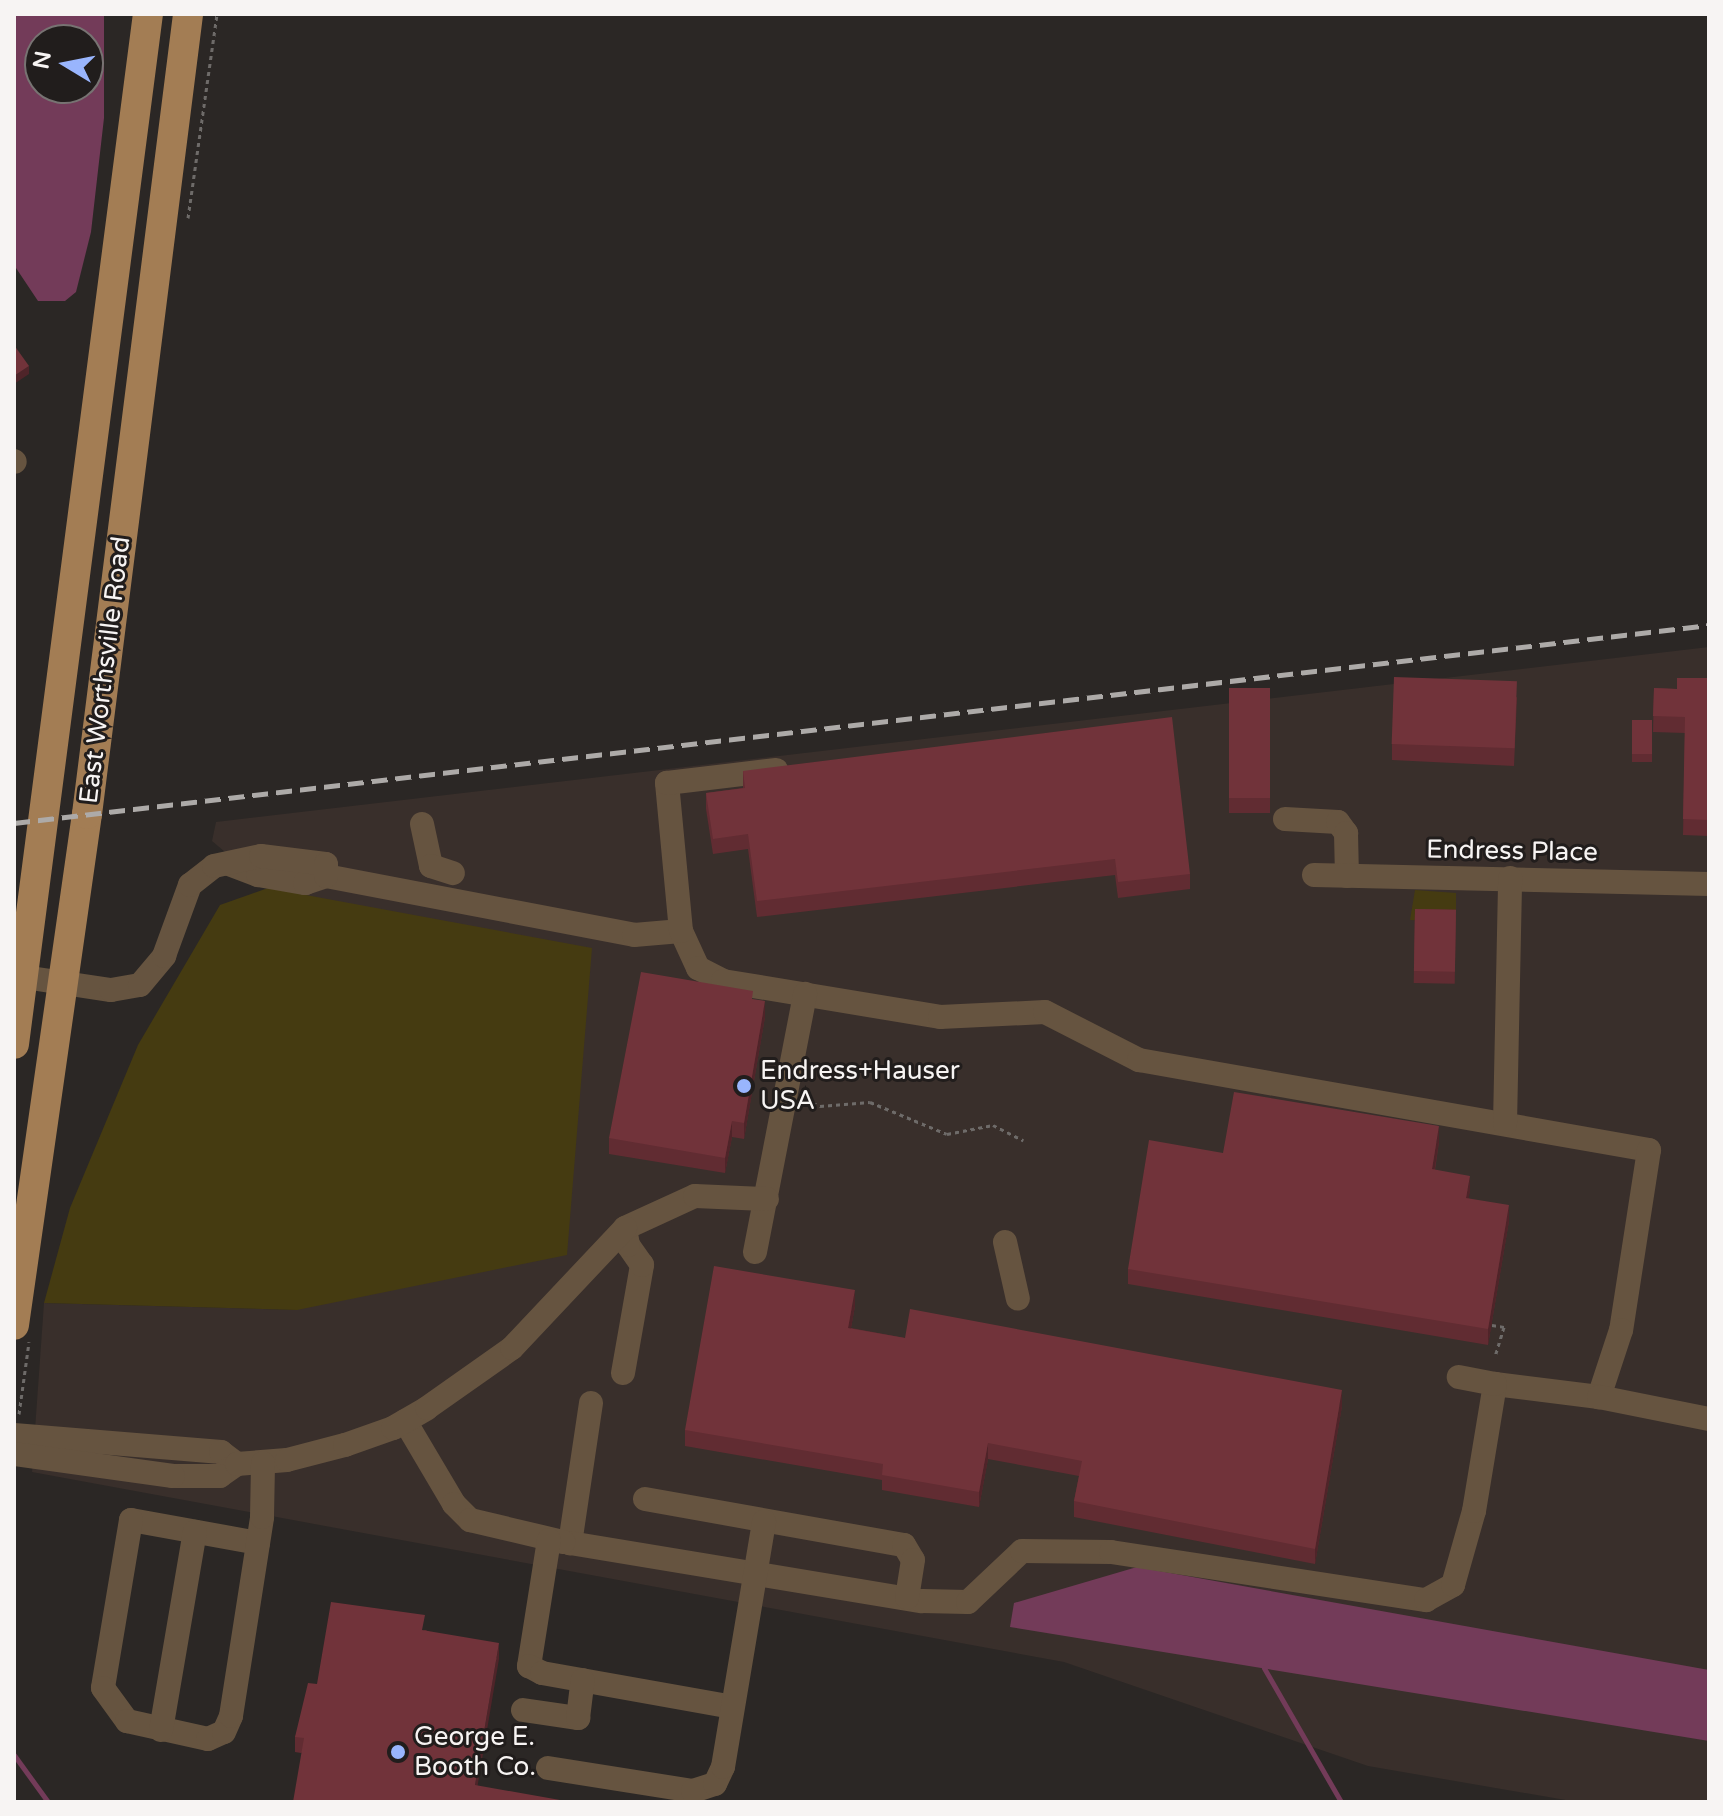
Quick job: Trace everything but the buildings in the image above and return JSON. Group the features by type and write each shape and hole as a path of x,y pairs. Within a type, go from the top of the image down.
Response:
{"main road":[{"name":"East Worthsville Road","path":"14,1044 148,14"},
{"name":"East Worthsville Road","path":"14,1325 188,14"}],"street":[{"path":"807,766 667,783 681,931 698,968 710,976 955,1018 1045,1012 1139,1060 1649,1150 1621,1330 1599,1397"},
{"path":"1285,819 1338,822 1346,833 1347,876"},
{"path":"422,824 431,866 453,873"},
{"path":"24,977 124,990 140,985 164,956 190,885 214,866 229,864 305,883 326,870 634,935 681,931"},
{"name":"Endress Place","path":"1314,875 1709,884"},
{"path":"1505,1124 1510,878"},
{"path":"755,1252 805,994"},
{"path":"14,1454 173,1476 220,1476 237,1464 263,1463 334,1448 405,1421 512,1348 625,1228 695,1196 767,1199"},
{"path":"623,1373 642,1265 628,1245 625,1228"},
{"path":"1005,1242 1018,1299"},
{"path":"1459,1377 1599,1397 1709,1419"},
{"path":"405,1421 454,1504 470,1520 560,1541 907,1598 968,1602 1022,1551 1081,1551 1426,1600 1453,1585 1474,1511 1495,1384"},
{"path":"591,1403 529,1666 583,1680 732,1707"},
{"path":"14,1435 221,1452 237,1464"},
{"path":"258,1543 131,1520 103,1688 127,1721 208,1739 224,1732 231,1716 258,1543 263,1463"},
{"path":"645,1499 904,1545 913,1560 907,1598"},
{"path":"548,1768 693,1791 715,1784 754,1591 753,1572 764,1521"},
{"path":"161,1730 195,1532"},
{"path":"523,1710 578,1718 583,1680"}],"path":[{"path":"787,1094 820,1106 870,1102 947,1134 993,1125 1023,1140"},
{"path":"1492,1325 1504,1327 1495,1357"}],"shaded area":[{"path":"14,14 104,14 104,24 24,24 24,104 104,104 91,232 76,292 65,301 38,301 14,265"},
{"path":"1709,647 1709,1802 1577,1802 1368,1766 1064,1662 32,1472 44,1303 297,1310 268,888 212,841 216,822"},
{"path":"268,888 592,948 567,1255 297,1310 44,1303 70,1208 138,1045 220,905"},
{"path":"1415,890 1456,893 1456,922 1410,920"},
{"path":"1137,1567 1709,1670 1709,1741 1010,1627 1014,1603"}],"waterway":[{"path":"1264,1668 1341,1802"},
{"path":"14,1755 48,1802"}],"railway":[{"path":"14,823 1709,625"}],"place":[{"name":"Endress+Hauser USA","path":"744,1086"},
{"name":"George E. Booth Co.","path":"398,1752"}]}
